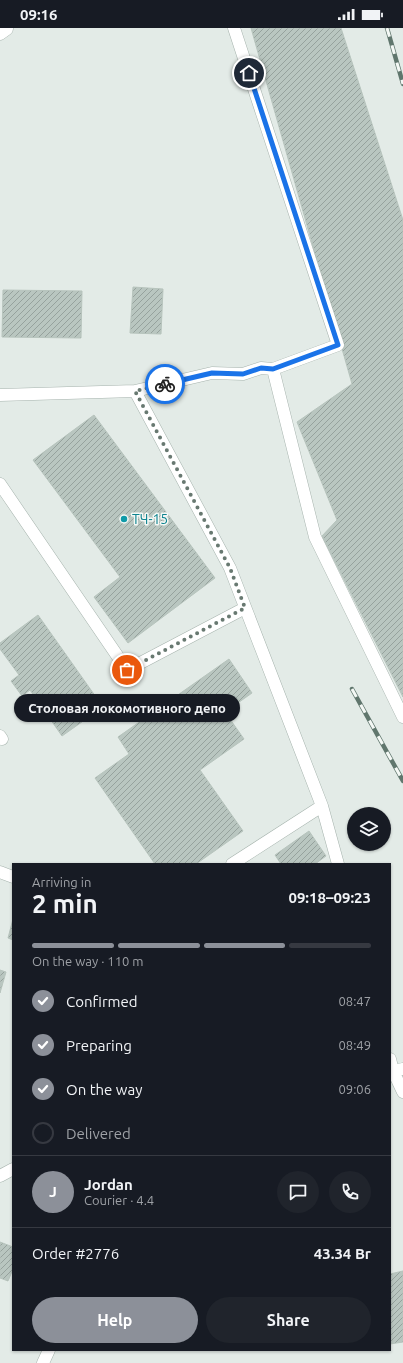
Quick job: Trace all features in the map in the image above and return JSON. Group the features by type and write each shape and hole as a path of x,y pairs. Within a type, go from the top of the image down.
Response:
{"street":[{"path":"0,34 7,28"},
{"path":"0,395 135,391 212,373 243,374 261,368 273,369 338,345 234,28"},
{"path":"273,369 315,537 403,717"},
{"path":"135,391 230,568 322,806 338,863"},
{"path":"0,484 127,670 245,608"},
{"path":"234,863 322,806"},
{"path":"0,872 12,877"},
{"path":"395,1070 403,1092"},
{"path":"0,1176 12,1169"},
{"path":"43,1363 49,1351"}],"building":[{"path":"251,28 341,28 403,220 403,697 322,536 337,520 297,422 352,384"},
{"path":"133,287 163,289 161,334 130,333"},
{"path":"3,290 82,291 81,338 2,337"},
{"name":"ТЧ-15","path":"94,415 215,578 128,643 94,597 120,577 33,460"},
{"path":"38,615 103,707 62,736 30,690 22,696 11,681 19,675 0,649 0,643"},
{"path":"229,659 252,693 225,712 244,739 200,770 243,831 197,863 154,863 95,778 129,754 118,737"},
{"path":"309,831 326,856 316,863 280,863 275,855"},
{"path":"12,923 12,940 8,938"},
{"path":"0,970 6,972 0,993"},
{"path":"0,1242 12,1247 12,1271 8,1281 0,1278"},
{"path":"403,1271 403,1342 391,1344 391,1274"}],"railway":[{"path":"387,28 403,84"},
{"path":"352,689 403,781"}],"way so far":[{"path":"127,670 245,608 230,568 135,391 165,384"}],"place":[{"name":"ТЧ-15","path":"124,519"},
{"name":"Столовая локомотивного депо","path":"127,670"}],"route":[{"path":"165,384 212,373 243,374 261,368 273,369 338,345 249,73"}]}
